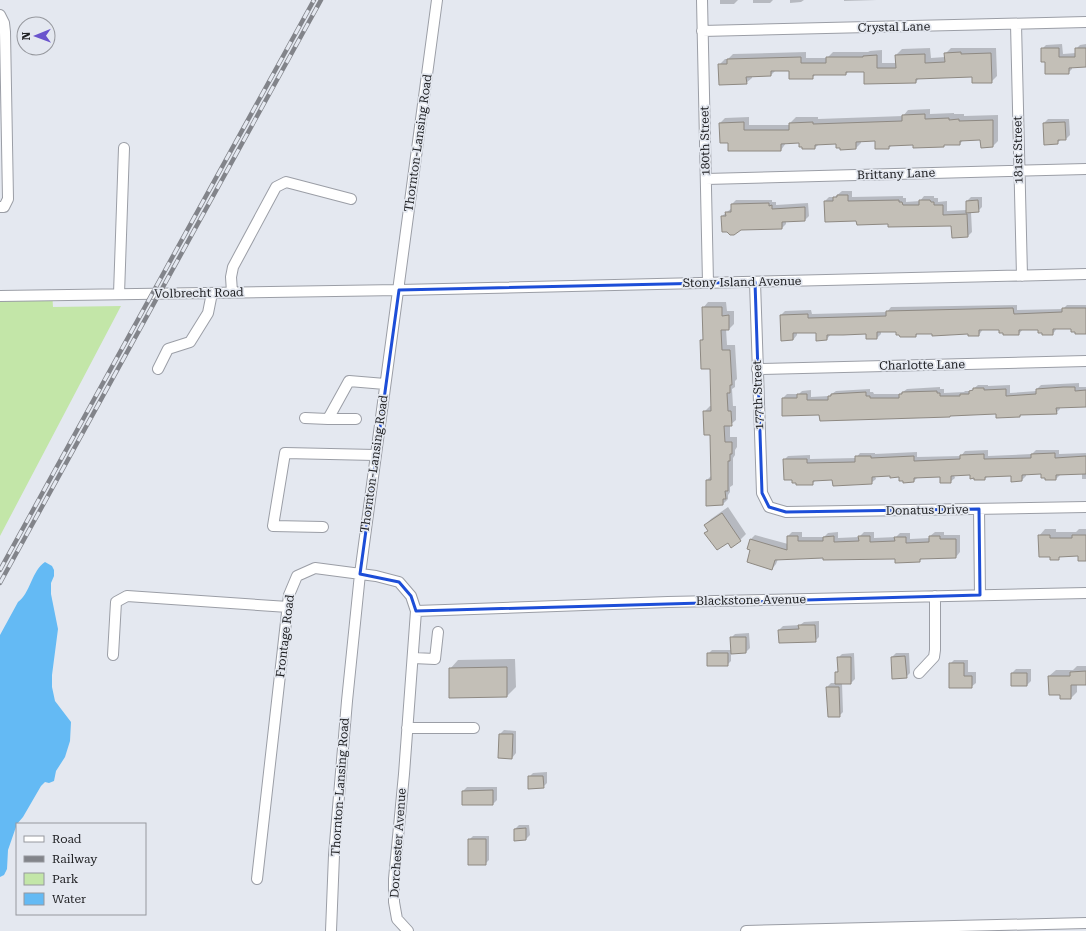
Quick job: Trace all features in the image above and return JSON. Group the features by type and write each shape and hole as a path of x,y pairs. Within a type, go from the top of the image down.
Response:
{"street":[{"name":"Thornton-Lansing Road","path":"331,931 334,855 347,701 360,574 438,0"},
{"name":"180th Street","path":"702,0 708,283"},
{"path":"0,15 4,23 3,32 8,199 4,207 0,207"},
{"name":"Crystal Lane","path":"702,31 1086,22"},
{"name":"181st Street","path":"1016,24 1018,171 1022,276"},
{"path":"119,294 124,148"},
{"name":"Brittany Lane","path":"706,179 1086,169"},
{"path":"232,292 231,276 233,267 276,187 286,182 351,199"},
{"name":"Stony Island Avenue","path":"399,290 1086,274"},
{"name":"177th Street","path":"755,282 762,493 769,507"},
{"name":"Volbrecht Road","path":"0,296 399,290"},
{"path":"158,369 168,349 190,342 208,313 212,293"},
{"name":"Charlotte Lane","path":"757,369 1086,362"},
{"path":"328,418 349,381 385,384"},
{"path":"305,418 356,420"},
{"path":"323,527 273,526 285,453 375,455"},
{"name":"Donatus Drive","path":"769,507 786,512 1086,507"},
{"path":"979,509 980,595"},
{"name":"Frontage Road","path":"257,879 289,595 297,576 315,568 376,576 399,582 411,596 416,610 404,774"},
{"name":"Blackstone Avenue","path":"416,610 668,602 1086,593"},
{"path":"114,654 116,602 127,596 288,607"},
{"path":"919,673 934,657 935,596"},
{"path":"412,658 435,659 438,632"},
{"path":"407,728 474,728"},
{"name":"Dorchester Avenue","path":"404,774 394,879 394,902 397,919 408,931"},
{"path":"746,931 1086,923"}],"highlighted area":[{"path":"755,282 762,493 769,507 786,512 979,509 980,595 416,611 411,596 399,582 360,574 399,290"}],"green space":[{"path":"52,291 53,307 121,306 0,536 0,292"}],"water":[{"path":"45,562 52,566 54,570 54,576 51,583 51,594 58,629 52,675 52,687 55,701 71,722 70,741 65,757 56,771 54,781 49,783 45,782 41,786 23,817 18,823 16,823 8,850 7,869 4,875 0,877 0,635 18,602 25,594 37,570"}],"building":[{"path":"1041,48 1059,48 1059,57 1075,57 1075,48 1086,48 1086,67 1069,68 1069,74 1045,74 1045,62 1041,62"},
{"path":"961,52 961,54 991,53 992,83 972,83 972,77 916,79 916,83 864,84 864,72 846,72 846,75 813,75 813,79 789,79 789,71 771,71 771,76 746,77 747,84 719,85 718,64 727,64 727,59 801,57 801,63 826,63 826,57 863,57 877,55 877,68 896,68 895,55 925,54 925,63 945,62 944,53"},
{"path":"925,114 925,119 949,118 949,120 959,119 959,121 993,120 993,147 981,148 980,140 960,141 960,145 944,145 944,147 913,148 913,145 889,146 889,149 875,149 875,141 856,142 856,149 840,150 840,148 836,148 836,144 815,145 815,149 802,149 802,147 799,147 799,143 781,144 781,151 728,151 728,143 720,143 719,123 744,122 744,130 789,130 789,123 813,122 813,124 902,121 902,115"},
{"path":"1065,122 1066,140 1058,140 1058,144 1044,145 1043,123"},
{"path":"837,195 848,195 848,201 899,200 899,202 902,202 903,205 919,205 919,200 930,200 931,202 934,202 934,205 943,205 943,215 967,214 968,237 952,238 951,226 888,227 888,224 857,225 856,221 825,222 824,201 833,201 833,197 837,197"},
{"path":"978,200 979,212 966,213 966,201"},
{"path":"769,203 769,206 772,205 772,209 805,207 805,221 782,222 782,229 741,230 734,235 730,235 727,232 722,232 721,216 726,216 725,212 731,212 731,204"},
{"path":"702,307 722,307 722,316 729,315 729,330 721,330 722,350 730,350 732,385 730,385 730,393 727,393 728,411 731,411 732,426 724,426 725,442 732,442 732,454 730,454 730,461 728,461 728,491 725,491 726,499 723,499 723,505 706,506 706,480 711,480 710,435 704,435 703,411 711,411 710,369 701,369 700,340 703,340"},
{"path":"1013,308 1014,314 1062,312 1062,308 1086,308 1086,334 1075,334 1075,332 1071,332 1071,329 1053,329 1053,335 1042,335 1042,333 1038,333 1038,330 1019,330 1019,335 1003,335 1003,333 999,333 999,330 979,330 979,336 968,336 968,334 932,336 932,334 916,334 916,337 900,337 899,335 896,335 896,332 877,332 877,339 866,339 866,334 827,335 827,340 816,341 816,333 793,333 793,340 781,341 780,315 808,314 808,318 886,316 886,311"},
{"path":"1075,387 1075,391 1086,390 1086,407 1056,408 1057,414 1020,415 1020,417 996,418 996,414 820,421 819,415 782,416 782,398 797,398 797,394 807,394 807,400 828,400 828,396 831,396 831,394 866,392 866,396 870,396 870,398 899,398 899,394 902,394 902,392 937,391 937,393 940,393 940,396 960,396 960,394 969,394 969,391 973,390 973,388 984,388 984,390 1006,389 1006,396 1036,394 1036,389"},
{"path":"1055,453 1055,458 1086,456 1086,474 1056,475 1056,480 1045,480 1045,478 1041,478 1041,474 1022,475 1022,481 1011,482 1011,476 985,477 985,480 974,480 974,478 970,479 970,475 951,476 951,483 940,483 940,477 914,478 914,482 903,483 903,481 899,481 899,477 890,478 890,476 872,477 872,484 833,486 832,480 813,481 813,485 796,485 796,483 792,483 792,480 784,480 783,459 807,459 807,463 855,462 855,456 871,456 871,458 914,456 914,461 960,459 960,455 984,454 984,459 1031,458 1031,454"},
{"path":"722,513 741,541 731,548 728,543 717,550 704,533 708,531 704,525"},
{"path":"1038,535 1050,535 1050,538 1072,538 1072,535 1086,535 1086,561 1078,561 1078,556 1059,557 1059,560 1050,560 1050,557 1039,557"},
{"path":"787,536 798,536 798,541 823,541 823,537 834,536 834,542 859,541 858,536 870,536 870,542 895,541 894,537 906,537 906,543 929,542 929,536 940,536 940,539 956,539 956,558 920,559 920,562 895,563 895,559 823,560 823,558 775,560 772,570 747,562 750,550 747,549 750,539 787,550"},
{"path":"798,625 815,625 816,642 779,643 778,630 799,629"},
{"path":"730,637 746,637 746,653 731,654"},
{"path":"707,653 728,653 728,666 707,666"},
{"path":"905,656 907,678 892,679 891,657"},
{"path":"837,657 851,657 851,684 835,684 835,672 838,672"},
{"path":"949,663 964,663 964,676 972,676 972,688 949,688"},
{"path":"507,667 507,697 449,698 449,668"},
{"path":"1086,671 1086,685 1071,685 1071,699 1060,699 1060,695 1049,695 1048,676 1070,676 1070,672"},
{"path":"1011,673 1027,673 1027,686 1011,686"},
{"path":"826,687 839,687 840,717 828,717"},
{"path":"499,734 513,734 512,759 498,758"},
{"path":"528,776 543,776 544,788 528,789"},
{"path":"493,790 493,805 462,805 462,791"},
{"path":"526,828 526,840 514,841 514,829"},
{"path":"468,839 486,839 486,865 468,865"}],"railway":[{"path":"0,570 314,0"},
{"path":"0,583 321,0"}]}
